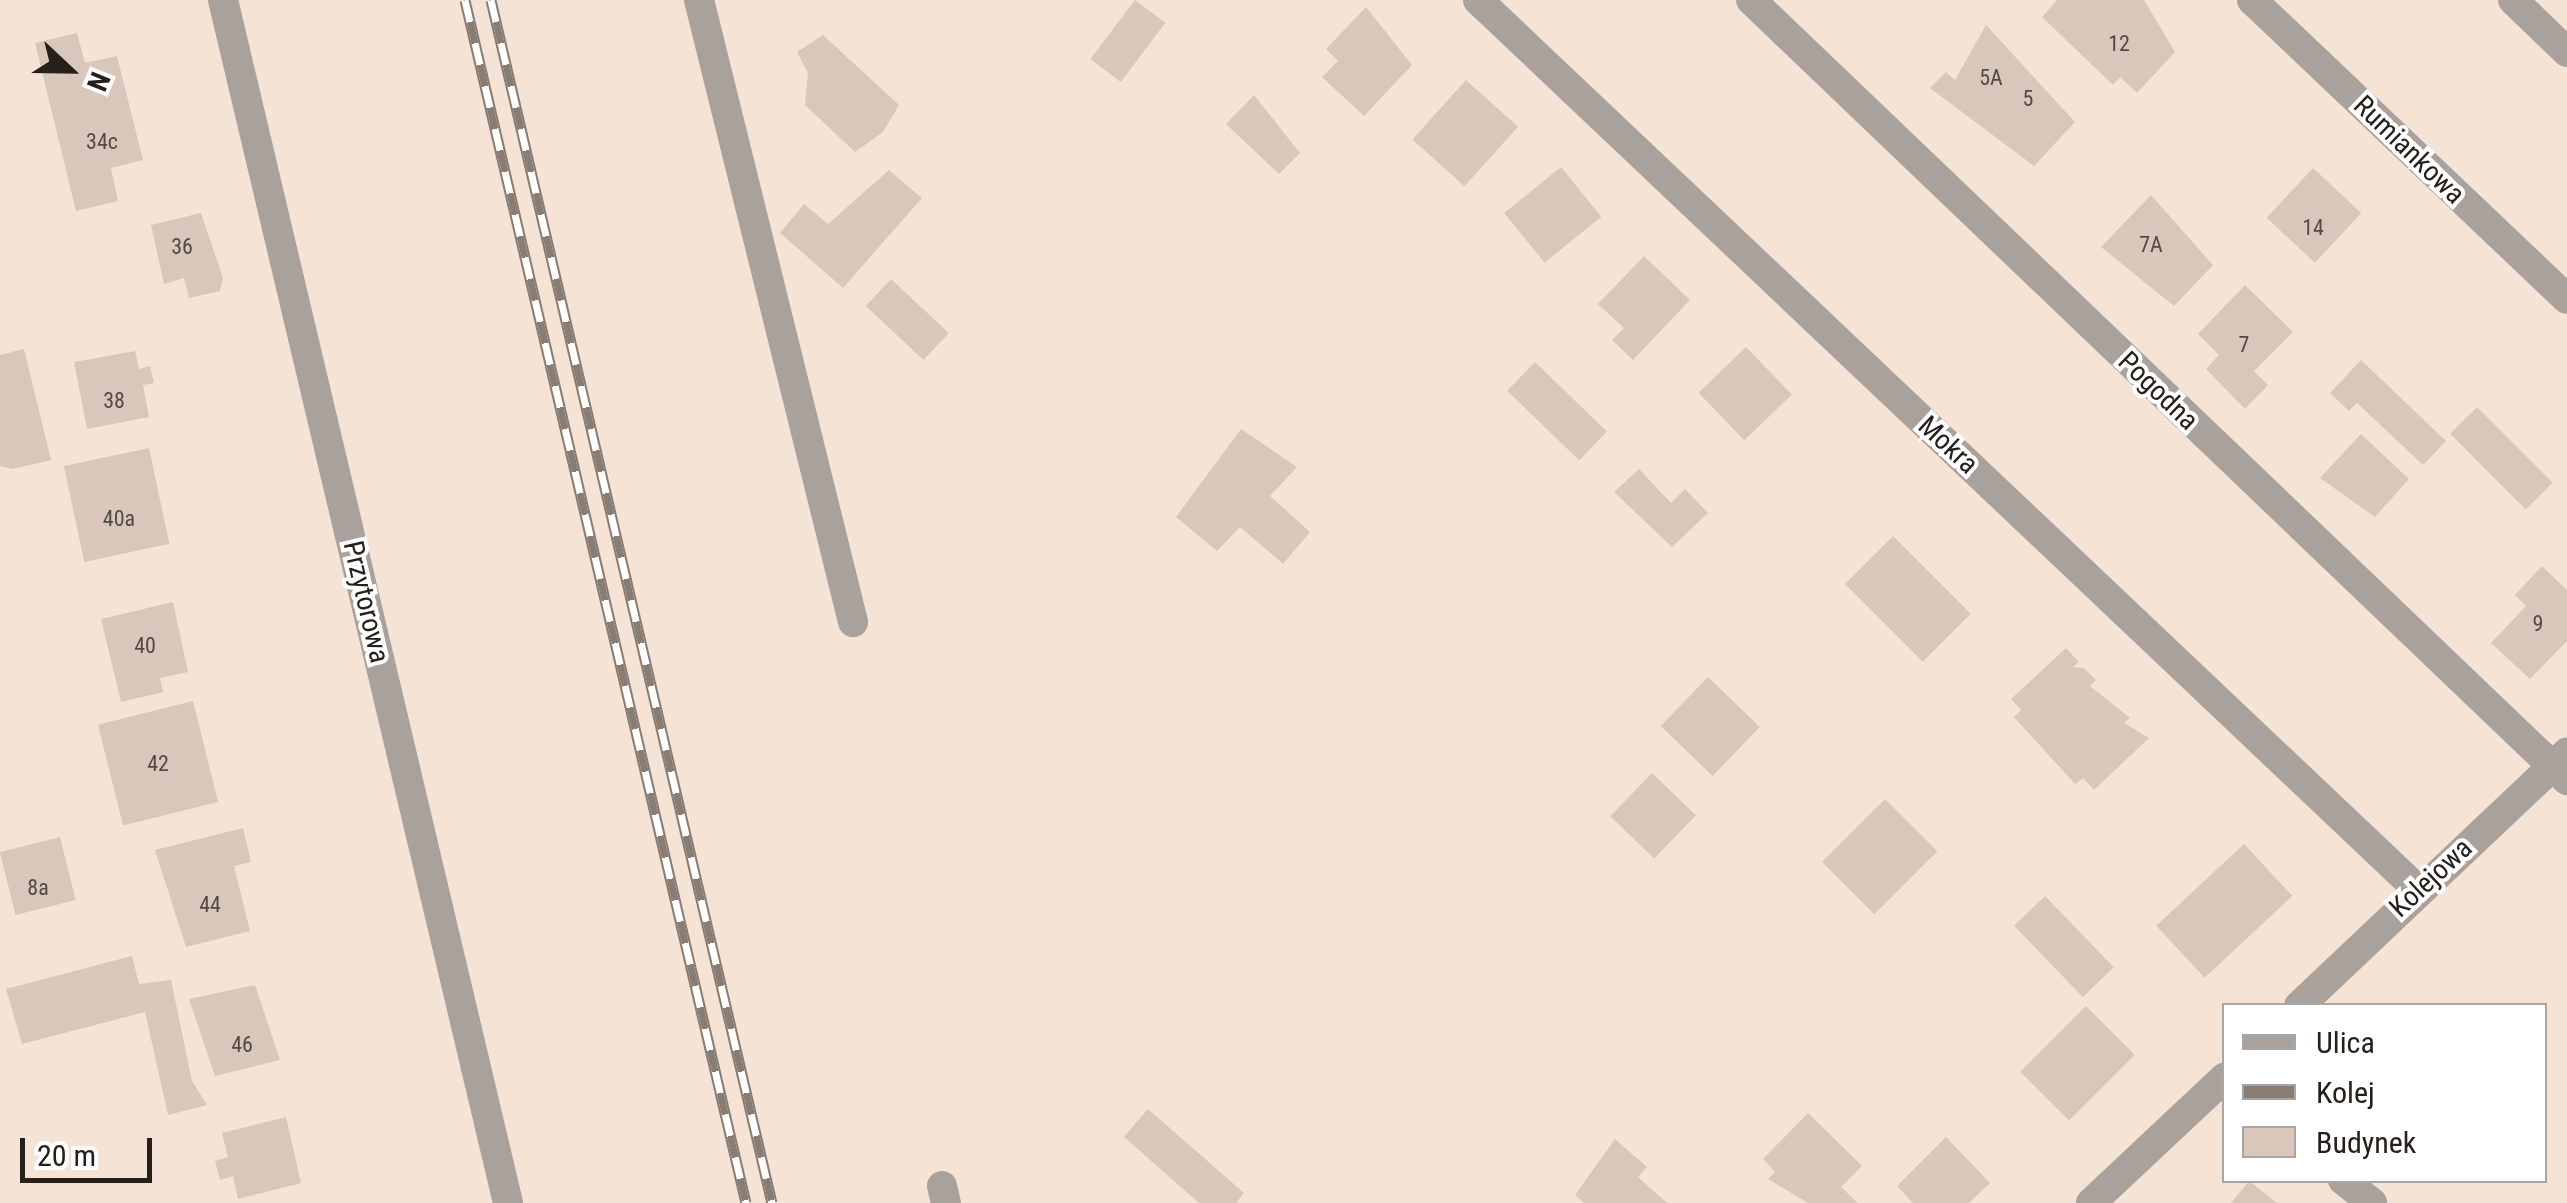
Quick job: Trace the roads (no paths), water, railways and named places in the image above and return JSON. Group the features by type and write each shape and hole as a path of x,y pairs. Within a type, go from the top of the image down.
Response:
{"street":[{"name":"Przytorowa","path":"224,0 508,1203"},
{"path":"699,0 854,622"},
{"name":"Mokra","path":"1478,0 2417,889"},
{"name":"Pogodna","path":"1751,0 2562,767"},
{"name":"Rumiankowa","path":"2252,0 2567,300"},
{"path":"2513,0 2567,52"},
{"name":"Kolejowa","path":"2301,1003 2417,889 2562,767"},
{"path":"2091,1203 2222,1084"},
{"path":"2346,1183 2372,1203"}],"railway":[{"path":"465,0 746,1203"},
{"path":"491,0 772,1203"}]}
